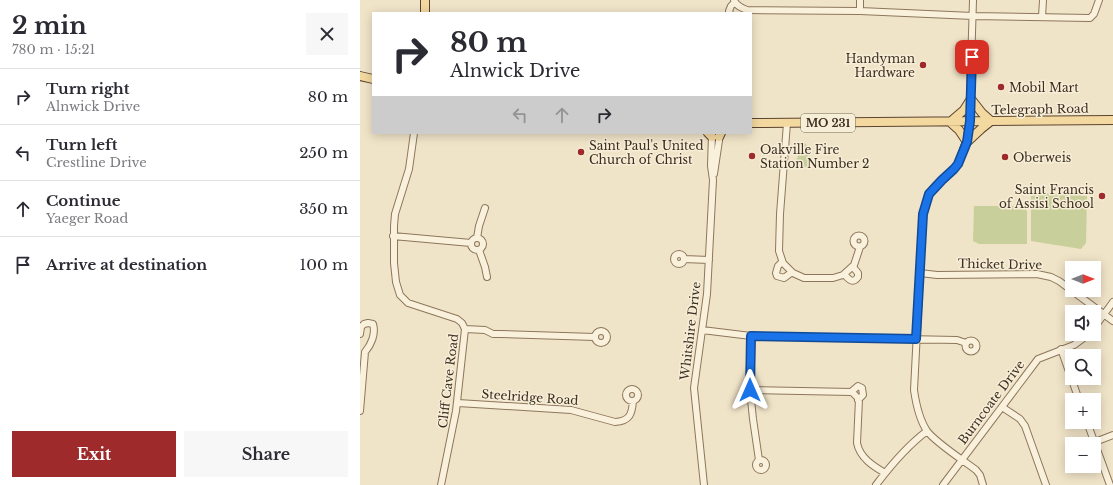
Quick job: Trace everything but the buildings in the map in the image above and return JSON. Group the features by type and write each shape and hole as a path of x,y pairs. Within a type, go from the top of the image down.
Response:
{"main road":[{"path":"425,0 425,12"},
{"path":"360,76 372,79"},
{"path":"971,99 982,113 991,121 967,142 959,130 950,122 964,110 971,99"},
{"name":"Telegraph Road","path":"752,124 1113,120"}],"street":[{"path":"860,0 860,11"},
{"path":"973,0 971,99 967,142 958,164 936,185 929,194 925,205 921,233 914,390 919,415 927,431 937,441 976,470 980,475 983,485"},
{"path":"1042,17 1043,0"},
{"path":"730,12 731,6 739,6 747,10 860,11 973,16 1090,18 1094,14 1099,0"},
{"path":"787,123 780,214 779,251 782,262 786,268 804,278 833,278 844,274 853,267 860,247"},
{"name":"Cliff Cave Road","path":"414,134 408,169 395,214 393,236 396,282 400,295 408,303 457,318 466,329 458,403 441,485"},
{"name":"Whitshire Drive","path":"704,485 694,388 707,294 713,180 711,166 715,134"},
{"path":"477,238 485,208"},
{"path":"393,236 471,244"},
{"path":"471,244 473,239 477,238"},
{"path":"477,238 483,242 482,247 479,250"},
{"path":"471,244 472,248 479,250"},
{"path":"479,250 487,277"},
{"path":"684,259 709,260"},
{"path":"782,262 778,266 776,273 777,276 784,278 792,272"},
{"path":"844,274 849,280 856,280 858,273 853,267"},
{"name":"Thicket Drive","path":"920,274 1037,274 1051,277 1113,321"},
{"path":"1101,318 1113,302"},
{"path":"360,334 364,324 373,324 374,327 371,345 362,350 360,412"},
{"path":"466,329 485,330 493,334 595,337"},
{"path":"702,330 751,336 957,340 966,343"},
{"path":"751,336 750,390 759,460"},
{"name":"Burncoate Drive","path":"943,485 1038,359 1080,341"},
{"path":"1061,349 1077,393"},
{"path":"851,392 858,386 862,388 863,395 858,400"},
{"path":"750,390 851,392 856,395 858,400 858,450 872,465 885,473"},
{"name":"Steelridge Road","path":"458,403 571,410 615,422 628,418 634,401"},
{"path":"1002,407 1020,419 1025,426 1046,485"},
{"path":"876,485 910,445 927,431"},
{"path":"1101,440 1113,435"},
{"path":"1101,459 1110,485"}],"green space":[{"path":"805,143 811,152 808,155 814,162 807,168 801,165 797,168 795,166 798,163 796,160 798,157 794,152"},
{"path":"1036,192 1087,196 1086,243 1081,249 1031,241 1031,196"},
{"path":"974,206 1023,206 1027,211 1027,244 979,244 973,241"}],"place":[{"name":"Handyman Hardware","path":"923,65"},
{"name":"Mobil Mart","path":"1001,87"},
{"name":"Saint Paul's United Church of Christ","path":"581,152"},
{"name":"Oakville Fire Station Number 2","path":"752,156"},
{"name":"Oberweis","path":"1005,157"},
{"name":"Saint Francis of Assisi School","path":"1102,196"}],"route":[{"path":"750,390 751,336 916,339 923,214 929,194 936,185 958,164 967,142 970,132 972,57"}]}
